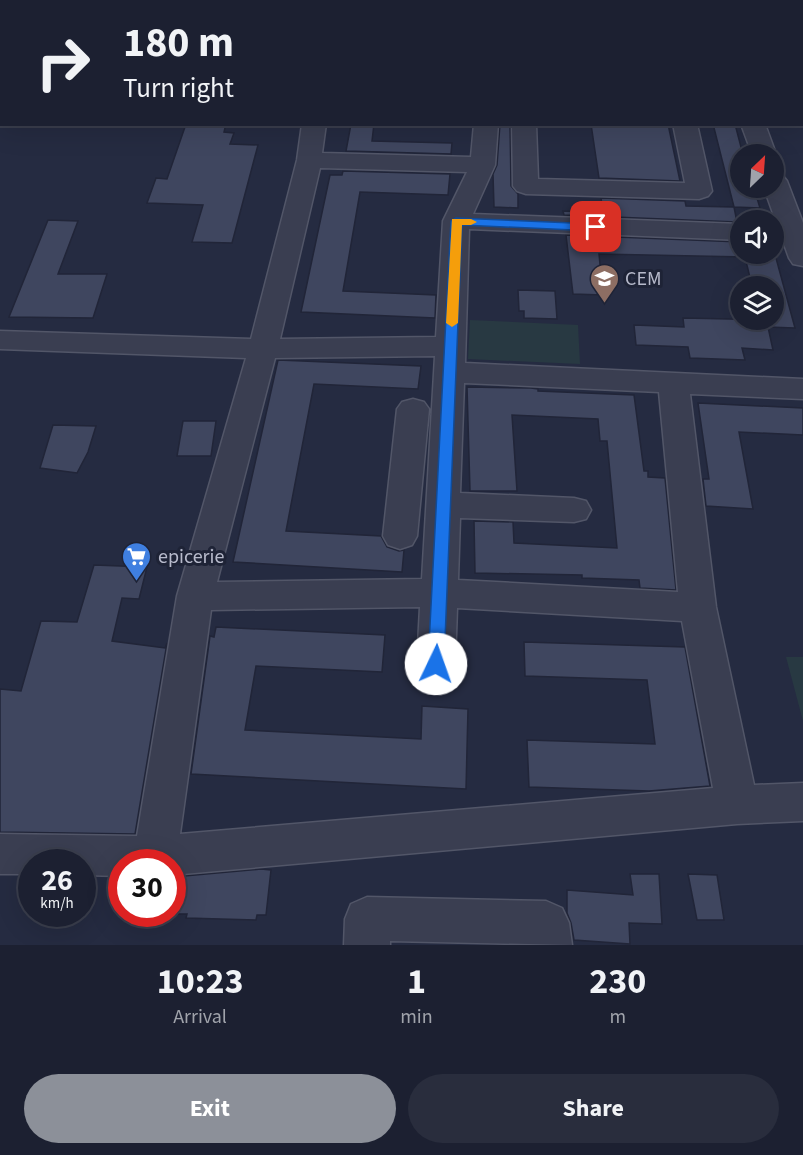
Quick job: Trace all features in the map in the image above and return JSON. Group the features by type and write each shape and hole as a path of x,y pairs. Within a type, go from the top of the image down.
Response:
{"street":[{"path":"156,849 195,596 263,349 309,160 314,126"},
{"path":"436,664 450,359 450,232 483,165 486,126"},
{"path":"524,126 526,186 699,191 685,126"},
{"path":"754,126 760,144"},
{"path":"309,160 483,165"},
{"path":"615,189 620,228"},
{"path":"778,198 790,242"},
{"path":"450,232 620,228 730,232"},
{"path":"0,340 263,349 450,359 673,383 803,389"},
{"path":"673,383 698,607 736,805"},
{"path":"400,536 398,454 403,414"},
{"path":"398,454 446,457"},
{"path":"384,490 398,454"},
{"path":"444,505 574,510"},
{"path":"195,596 440,593 698,607"},
{"path":"186,853 803,801"},
{"path":"0,854 108,855"},
{"path":"367,945 367,919 546,923 549,945"}],"shaded area":[{"path":"470,320 578,325 580,364 468,359"},
{"path":"786,657 803,657 803,721"}],"building":[{"path":"185,126 226,126 224,132 234,133 230,144 258,145 232,243 192,242 203,205 147,203 156,178 167,179"},
{"path":"351,126 374,126 372,141 452,143 451,154 346,151"},
{"path":"500,126 510,126 511,186 518,194 518,208 494,207 493,174 497,165"},
{"path":"591,126 668,126 680,181 599,178"},
{"path":"714,126 736,126 740,144 730,144 730,191"},
{"path":"343,171 450,174 448,195 360,192 343,291 436,295 435,318 301,312 330,175 342,175"},
{"path":"601,198 685,201 686,206 734,207 735,210 730,210 730,222 564,215 563,211 603,212"},
{"path":"732,198 757,198 760,208 734,207"},
{"path":"48,220 78,221 58,274 107,274 93,318 9,317"},
{"path":"566,235 730,242 730,257 599,254 603,295 573,294"},
{"path":"747,264 778,264 781,276 750,276"},
{"path":"784,287 795,328 784,328"},
{"path":"518,290 555,291 557,319 524,318 524,311 519,311"},
{"path":"683,318 730,319 730,330 769,330 773,350 742,348 745,360 690,358 688,347 636,345 634,325 684,327"},
{"path":"278,360 421,366 418,389 314,384 286,531 381,536 387,547 399,551 404,550 402,572 233,562"},
{"path":"467,387 531,388 538,389 538,391 634,395 644,471 648,471 648,477 665,478 676,590 640,588 639,580 582,578 582,575 475,573 474,521 513,522 514,543 617,548 607,441 600,441 598,419 512,415 517,491 470,491"},
{"path":"698,403 803,408 803,435 739,432 753,509 706,506 703,479 709,479"},
{"path":"183,421 216,421 211,456 177,456"},
{"path":"53,425 96,426 88,452 77,473 40,468"},
{"path":"94,565 147,567 139,599 122,598 112,641 165,648 167,643 135,834 0,832 0,689 21,691 41,621 77,622"},
{"path":"216,627 385,635 382,672 256,666 245,730 421,739 422,706 468,709 466,789 191,774 210,636 214,637"},
{"path":"524,642 685,647 710,786 649,791 529,787 527,740 655,744 647,680 525,676"},
{"path":"271,870 266,915 257,915 256,920 186,918 186,876"},
{"path":"630,874 659,874 662,924 629,923 630,944 574,940 567,913 567,890 633,895"},
{"path":"688,874 717,875 724,920 697,920"}],"slow traffic":[{"path":"452,323 456,221 471,222"}],"place":[{"name":"CEM","path":"604,304"},
{"name":"epicerie","path":"137,582"}],"route":[{"path":"436,664 456,221 596,227"}]}
